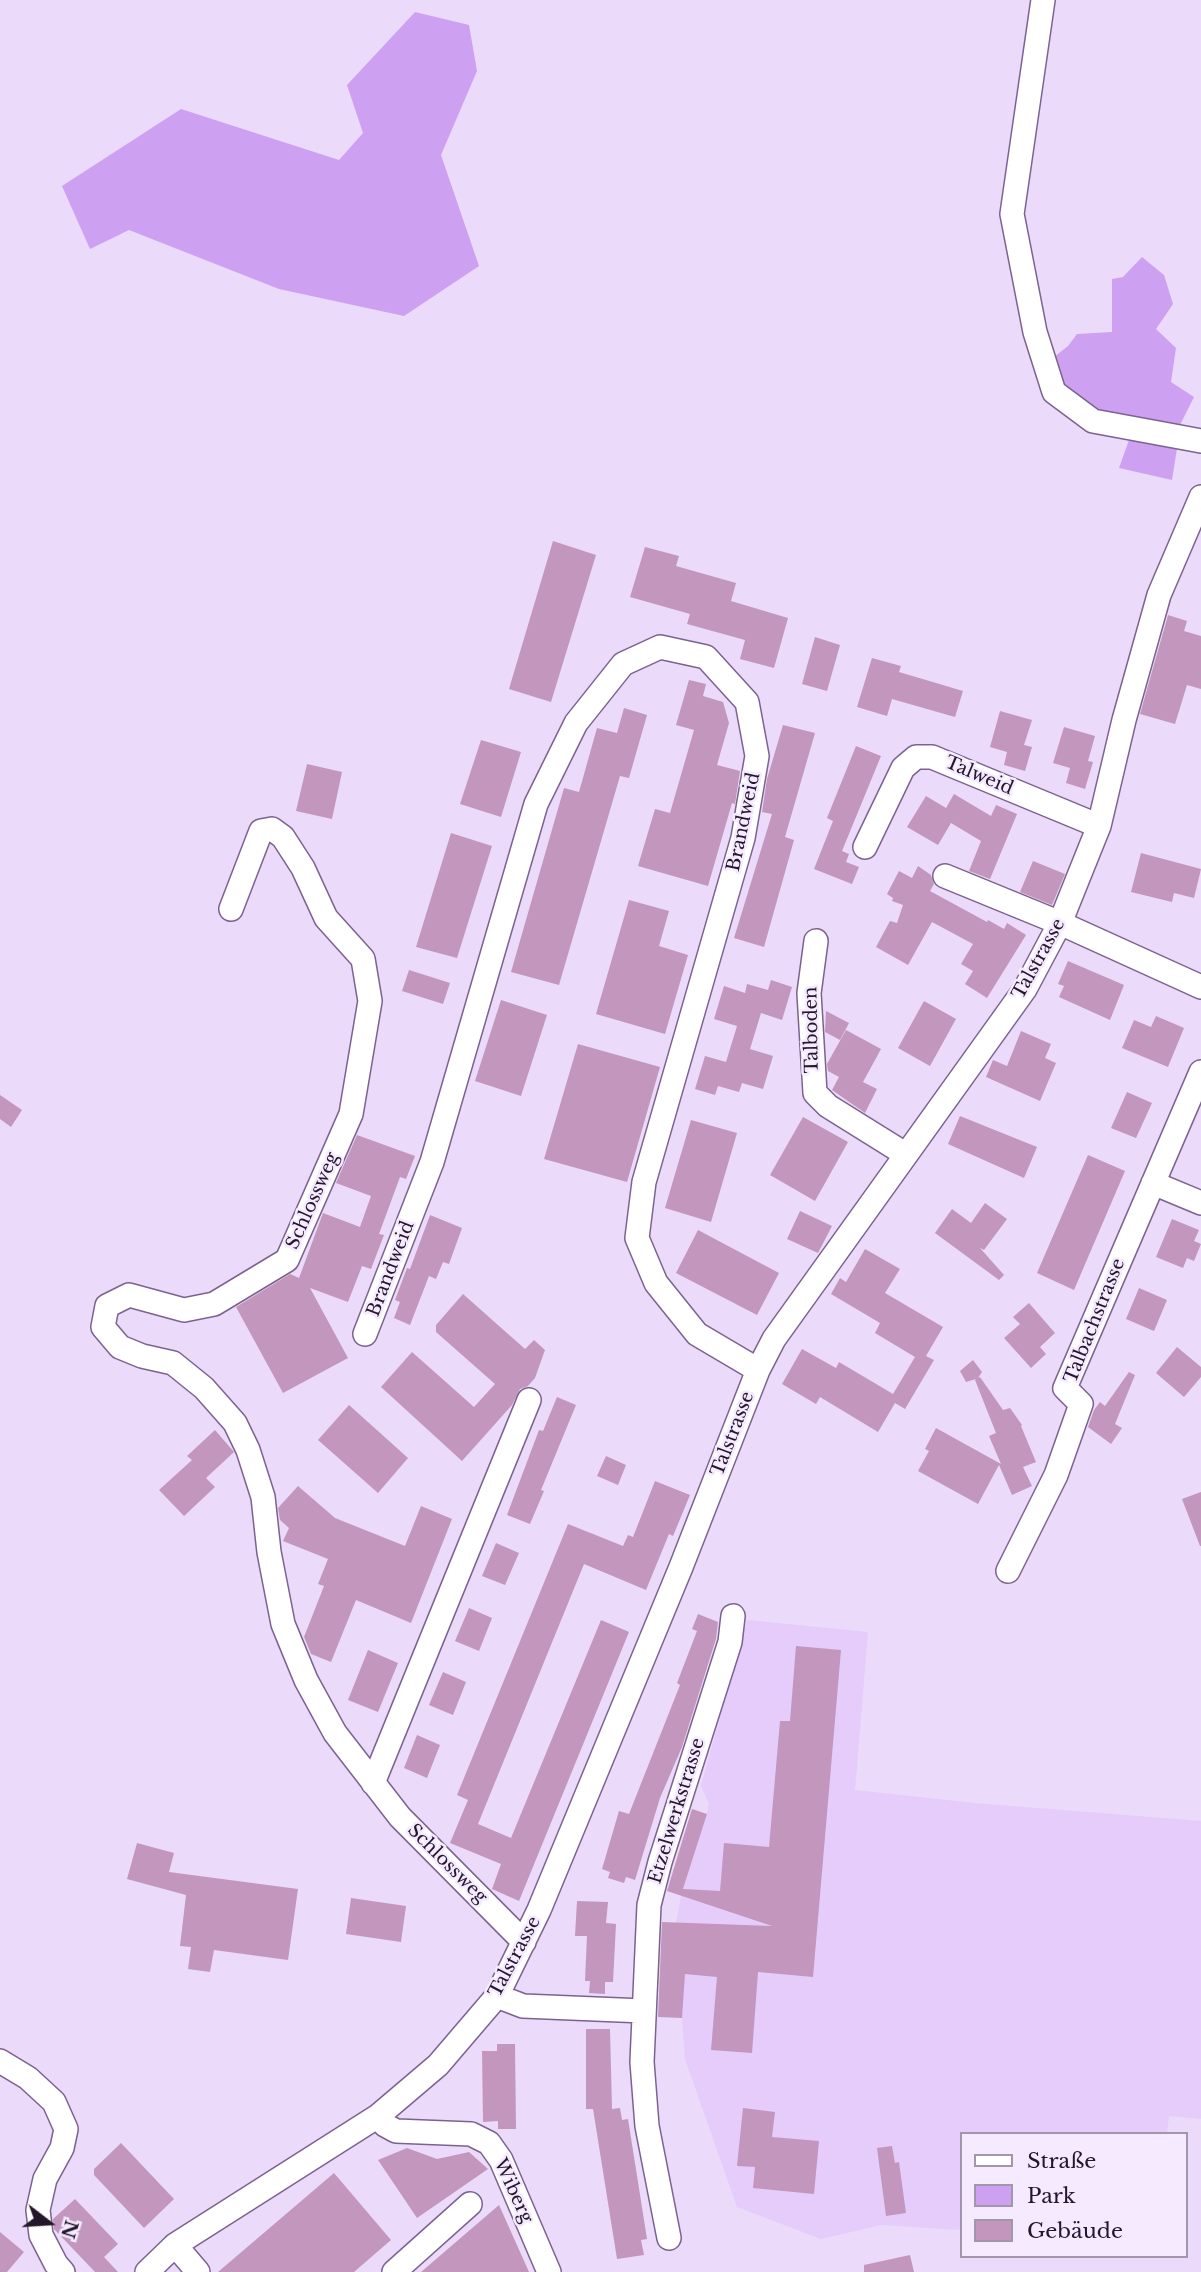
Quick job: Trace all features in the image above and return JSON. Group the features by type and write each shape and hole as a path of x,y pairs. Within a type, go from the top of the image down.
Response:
{"street":[{"path":"1043,0 1012,214 1035,332 1054,392 1093,421 1201,441"},
{"name":"Talstrasse","path":"148,2272 175,2245 378,2116 438,2066 497,1996 524,1942 681,1567 758,1370 774,1339 1025,989 1060,923 1099,826 1124,720 1159,595 1201,497"},
{"name":"Brandweid","path":"365,1334 432,1162 536,804 576,723 622,664 660,647 706,657 747,702 757,757 743,838 643,1182 637,1238 656,1283 697,1334 758,1370"},
{"name":"Talweid","path":"866,847 903,768 916,757 932,757 1099,826"},
{"name":"Schlossweg","path":"231,909 261,831 272,829 283,837 303,868 326,918 363,959 370,1001 351,1114 287,1259 214,1304 184,1310 129,1295 107,1306 103,1327 120,1347 142,1356 173,1363 204,1388 235,1423 248,1450 263,1497 269,1552 282,1624 306,1681 335,1733 400,1817 524,1942"},
{"path":"945,876 1060,923 1201,987"},
{"name":"Talboden","path":"816,941 809,993 815,1093 828,1106 905,1154"},
{"name":"Talbachstrasse","path":"1008,1571 1056,1475 1081,1404 1065,1388 1201,1072"},
{"path":"1153,1183 1201,1203"},
{"path":"373,1783 529,1400"},
{"name":"Etzelwerkstrasse","path":"669,2238 648,2126 642,2062 649,1905 660,1862 730,1642 733,1616"},
{"path":"497,1996 523,2006 644,2011"},
{"path":"0,2061 28,2078 54,2102 66,2129 62,2148 45,2179 38,2210 41,2235 63,2272"},
{"name":"Wiberg","path":"378,2116 385,2125 396,2131 471,2134 489,2143 501,2160 549,2272"},
{"path":"394,2272 470,2204"},
{"path":"175,2245 198,2272"}],"shaded area":[{"path":"747,1620 868,1632 855,1790 974,1803 1201,1821 1201,2119 1169,2116 1167,2132 960,2132 960,2230 881,2225 821,2239 737,2207 685,2059 682,2018 687,1924 676,1923 681,1896 707,1814 709,1803 701,1786"}],"green space":[{"path":"415,12 469,25 477,71 441,155 479,266 404,316 279,289 129,230 90,249 62,186 181,109 339,160 363,133 347,85"},
{"path":"1142,257 1164,275 1173,304 1156,329 1176,348 1171,382 1194,397 1181,423 1172,480 1119,468 1134,426 1125,426 1054,392 1054,357 1068,346 1077,334 1112,332 1112,279 1123,277"}],"building":[{"path":"553,541 596,555 551,702 509,689"},
{"path":"645,547 679,556 676,566 736,583 731,601 788,618 774,668 740,659 745,640 687,624 690,614 630,597"},
{"path":"1168,615 1187,621 1184,631 1201,636 1201,689 1187,685 1175,724 1140,714"},
{"path":"815,637 840,645 827,691 802,684"},
{"path":"872,658 901,666 899,672 963,691 955,717 892,699 887,716 857,707"},
{"path":"689,680 706,684 703,696 723,702 729,723 717,765 740,771 735,804 732,803 708,886 638,866 655,809 670,813 694,730 676,725"},
{"path":"624,708 647,715 629,778 620,776 559,985 511,972 564,788 579,792 597,728 617,733"},
{"path":"1000,711 1032,720 1024,745 1032,747 1025,771 1004,765 1007,752 990,747"},
{"path":"783,725 815,733 785,837 794,840 764,947 734,938 772,814 762,812 767,779"},
{"path":"1064,727 1095,736 1088,761 1093,762 1085,789 1066,783 1070,768 1053,763"},
{"path":"481,740 521,752 501,817 460,804"},
{"path":"856,746 881,756 842,851 849,854 846,862 859,867 852,884 814,869 833,821 827,818"},
{"path":"307,764 342,772 332,819 296,811"},
{"path":"954,794 991,816 996,805 1017,814 990,879 969,871 981,841 951,823 938,845 907,827 926,796 946,808"},
{"path":"451,833 492,846 457,958 416,947"},
{"path":"1141,853 1201,869 1194,898 1174,893 1172,902 1131,892"},
{"path":"1033,861 1065,874 1052,905 1020,892"},
{"path":"918,866 931,875 934,884 930,891 987,922 988,920 1004,929 1007,923 1026,935 987,998 965,984 973,971 961,964 973,944 932,922 908,965 876,947 890,921 897,923 903,905 892,901 893,898 887,894 899,871 912,878"},
{"path":"629,900 669,911 659,946 688,955 665,1034 596,1014"},
{"path":"1068,961 1124,985 1110,1020 1059,997 1064,986 1058,984"},
{"path":"409,970 450,983 443,1004 402,991"},
{"path":"771,980 792,987 782,1020 761,1013 750,1049 773,1056 763,1089 742,1083 739,1092 718,1086 715,1095 695,1089 705,1056 726,1062 737,1026 714,1019 724,986 745,993 747,984 768,990"},
{"path":"501,1000 547,1015 521,1096 475,1081"},
{"path":"924,1001 956,1019 930,1066 898,1048"},
{"path":"826,1011 849,1023 840,1040 825,1032"},
{"path":"1156,1016 1184,1028 1168,1067 1122,1048 1134,1020 1151,1027"},
{"path":"846,1030 881,1049 863,1082 877,1089 865,1113 832,1090 839,1077 828,1071 827,1064"},
{"path":"1021,1031 1051,1044 1045,1058 1056,1063 1040,1101 986,1077 993,1060 1007,1066"},
{"path":"578,1044 660,1067 627,1182 544,1159"},
{"path":"1127,1092 1152,1103 1136,1138 1111,1128"},
{"path":"0,1095 22,1110 11,1127 0,1119"},
{"path":"960,1116 1037,1147 1024,1178 948,1144"},
{"path":"803,1117 848,1142 815,1201 770,1175"},
{"path":"691,1120 737,1133 711,1222 665,1208"},
{"path":"357,1135 415,1156 406,1179 400,1177 379,1234 384,1235 371,1269 362,1266 348,1302 310,1288 348,1358 283,1393 236,1307 290,1274 299,1278 323,1213 360,1227 371,1196 336,1183"},
{"path":"1088,1155 1125,1171 1074,1290 1037,1273"},
{"path":"985,1203 1007,1219 984,1250 980,1248 1004,1275 999,1280 935,1233 952,1209 971,1223"},
{"path":"800,1211 832,1226 818,1253 787,1239"},
{"path":"430,1215 462,1228 449,1264 443,1262 436,1279 429,1276 410,1325 394,1318 400,1302 395,1300"},
{"path":"1172,1219 1199,1230 1194,1241 1201,1244 1194,1261 1187,1258 1183,1268 1156,1257"},
{"path":"698,1230 779,1273 757,1315 676,1273"},
{"path":"865,1249 900,1269 885,1293 943,1327 926,1356 934,1360 905,1409 895,1403 878,1432 820,1397 816,1404 782,1384 802,1349 836,1368 839,1362 893,1394 915,1357 875,1333 880,1323 831,1294 840,1278 846,1282"},
{"path":"1139,1288 1167,1300 1154,1331 1126,1319"},
{"path":"463,1294 525,1349 534,1340 545,1350 535,1378 528,1386 520,1389 512,1405 462,1461 381,1387 412,1352 474,1407 495,1384 436,1332 436,1325"},
{"path":"1029,1303 1055,1333 1040,1347 1046,1354 1031,1368 1004,1338 1020,1324 1013,1317"},
{"path":"1177,1347 1201,1367 1201,1377 1184,1397 1156,1373"},
{"path":"973,1360 982,1372 978,1378 980,1377 1003,1410 1010,1408 1022,1425 1036,1462 1023,1467 1032,1486 1012,1495 999,1465 978,1504 918,1471 929,1451 925,1449 936,1428 1001,1464 989,1436 996,1433 976,1379 966,1382 960,1371"},
{"path":"1129,1372 1135,1375 1115,1424 1122,1428 1111,1444 1088,1427 1094,1410 1100,1402 1105,1406"},
{"path":"557,1397 576,1405 530,1524 507,1515 539,1430 543,1431"},
{"path":"349,1405 408,1458 378,1493 318,1440"},
{"path":"215,1430 234,1452 206,1478 215,1487 184,1516 159,1490 192,1460 187,1456"},
{"path":"606,1456 626,1465 618,1485 597,1476"},
{"path":"655,1481 690,1495 673,1536 669,1534 646,1590 584,1564 478,1824 511,1838 601,1620 629,1632 519,1901 492,1889 501,1864 450,1843 468,1800 457,1795 568,1524 623,1546 628,1535 633,1537"},
{"path":"298,1486 335,1518 405,1546 421,1506 452,1519 411,1623 356,1600 331,1662 311,1654 304,1637 324,1586 318,1584 328,1559 283,1541 289,1528 280,1520 278,1508"},
{"path":"1201,1492 1201,1546 1200,1546 1182,1499"},
{"path":"496,1543 519,1553 505,1585 482,1576"},
{"path":"469,1608 492,1618 479,1651 455,1641"},
{"path":"698,1614 718,1622 716,1639 682,1747 660,1798 635,1880 626,1877 624,1883 608,1878 610,1872 602,1869 619,1811 629,1814 680,1685 677,1683 697,1631 692,1629"},
{"path":"796,1646 841,1650 813,1977 758,1972 752,2053 711,2050 717,1977 685,1974 682,2018 658,2017 662,1922 772,1926 667,1891 692,1809 707,1814 683,1889 720,1891 724,1843 769,1847 780,1721 790,1721"},
{"path":"368,1650 398,1663 378,1712 348,1700"},
{"path":"443,1672 466,1682 453,1715 429,1705"},
{"path":"417,1735 440,1745 427,1778 404,1768"},
{"path":"137,1843 174,1853 169,1872 298,1889 288,1960 214,1950 210,1972 188,1969 191,1947 180,1946 186,1895 127,1879"},
{"path":"351,1898 406,1906 401,1942 346,1934"},
{"path":"577,1901 608,1902 606,1923 616,1924 613,1982 605,1982 605,1994 589,1993 590,1981 585,1981 587,1936 575,1936"},
{"path":"586,2029 610,2029 612,2109 620,2108 622,2120 628,2119 647,2239 641,2240 644,2255 617,2259 593,2109 586,2109"},
{"path":"497,2044 515,2044 516,2129 498,2129 498,2121 483,2122 482,2051 497,2051"},
{"path":"743,2108 775,2112 772,2137 819,2141 814,2194 753,2188 755,2167 737,2166"},
{"path":"121,2143 174,2199 144,2228 94,2175 94,2169"},
{"path":"892,2146 895,2163 899,2162 906,2213 886,2216 877,2148"},
{"path":"407,2148 437,2159 469,2152 488,2169 417,2218 378,2160"},
{"path":"334,2173 391,2240 354,2272 218,2272"},
{"path":"75,2199 118,2244 104,2257 118,2272 95,2272 54,2229 53,2219"},
{"path":"499,2205 529,2272 421,2272"},
{"path":"0,2232 24,2252 7,2272 0,2272"},
{"path":"910,2255 914,2272 864,2272 864,2265"}]}
